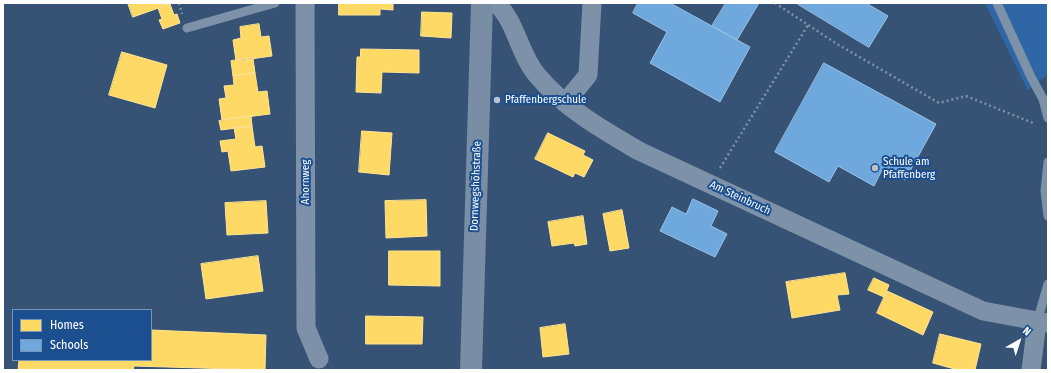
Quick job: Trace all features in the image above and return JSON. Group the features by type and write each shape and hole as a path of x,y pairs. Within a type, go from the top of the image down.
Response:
{"street":[{"name":"Ahornweg","path":"305,3 306,328 319,359"},
{"name":"Dornwegshöhstraße","path":"471,370 482,3"},
{"name":"Am Steinbruch","path":"496,3 508,19 536,74 565,103 604,131 640,151 984,311 1043,322"},
{"path":"565,103 588,75 592,3"},
{"path":"1031,370 1043,322"}],"lane":[{"path":"187,28 275,3"},
{"path":"997,3 1031,77 1043,99 1048,118"},
{"path":"1048,162 1045,191 1048,216"},
{"path":"1043,322 1048,284"}],"path":[{"path":"775,3 838,44 939,103 966,96 1034,124"},
{"path":"710,184 808,25"}],"shaded area":[{"path":"985,3 1048,3 1048,74 1028,91"}],"building: Homes":[{"path":"128,3 169,3 170,4 133,17"},
{"path":"339,3 393,3 393,10 380,9 380,15 339,15"},
{"path":"170,4 174,15 177,14 180,23 163,29 159,20 162,19 158,8"},
{"path":"422,12 452,13 451,38 421,36"},
{"path":"259,24 261,37 269,36 272,56 236,61 233,40 241,38 240,27"},
{"path":"361,49 419,50 419,73 382,72 381,93 356,92 357,57 360,57"},
{"path":"122,52 167,65 155,108 109,95"},
{"path":"253,58 255,73 233,76 231,61"},
{"path":"255,73 258,92 267,91 270,114 222,120 219,99 226,98 224,86 234,85 233,76"},
{"path":"251,116 252,126 221,130 219,121"},
{"path":"252,126 255,147 262,146 265,167 231,171 228,151 222,152 220,141 236,139 234,128"},
{"path":"362,131 392,133 389,175 359,172"},
{"path":"548,133 585,151 583,155 593,160 584,177 575,173 573,177 535,159"},
{"path":"426,200 427,236 386,238 385,201"},
{"path":"266,201 268,233 227,235 225,203"},
{"path":"622,210 629,248 610,251 603,214"},
{"path":"583,216 587,244 575,246 574,243 552,246 548,222"},
{"path":"389,251 440,251 440,286 389,285"},
{"path":"258,256 263,291 206,299 201,264"},
{"path":"845,273 849,294 837,295 840,310 792,318 786,282"},
{"path":"874,278 889,285 884,297 868,290"},
{"path":"887,291 933,312 923,335 877,313"},
{"path":"366,316 423,317 422,344 366,344"},
{"path":"565,324 569,354 543,357 540,328"},
{"path":"152,330 266,335 265,370 134,366 133,370 18,370 19,361 152,361"},
{"path":"940,334 981,344 975,370 958,370 933,363"}],"building: Schools":[{"path":"638,3 670,3 750,47 720,102 650,63 667,32 633,13"},
{"path":"726,3 759,3 737,40 712,26"},
{"path":"796,3 866,3 888,16 869,47"},
{"name":"Schule am Pfaffenberg","path":"824,63 936,124 905,180 883,168 874,186 838,166 829,182 775,152"},
{"path":"693,199 718,211 711,226 727,234 715,257 660,231 672,207 686,214"}],"place":[{"name":"Pfaffenbergschule","path":"497,100"},
{"name":"Schule am Pfaffenberg","path":"875,168"}]}
